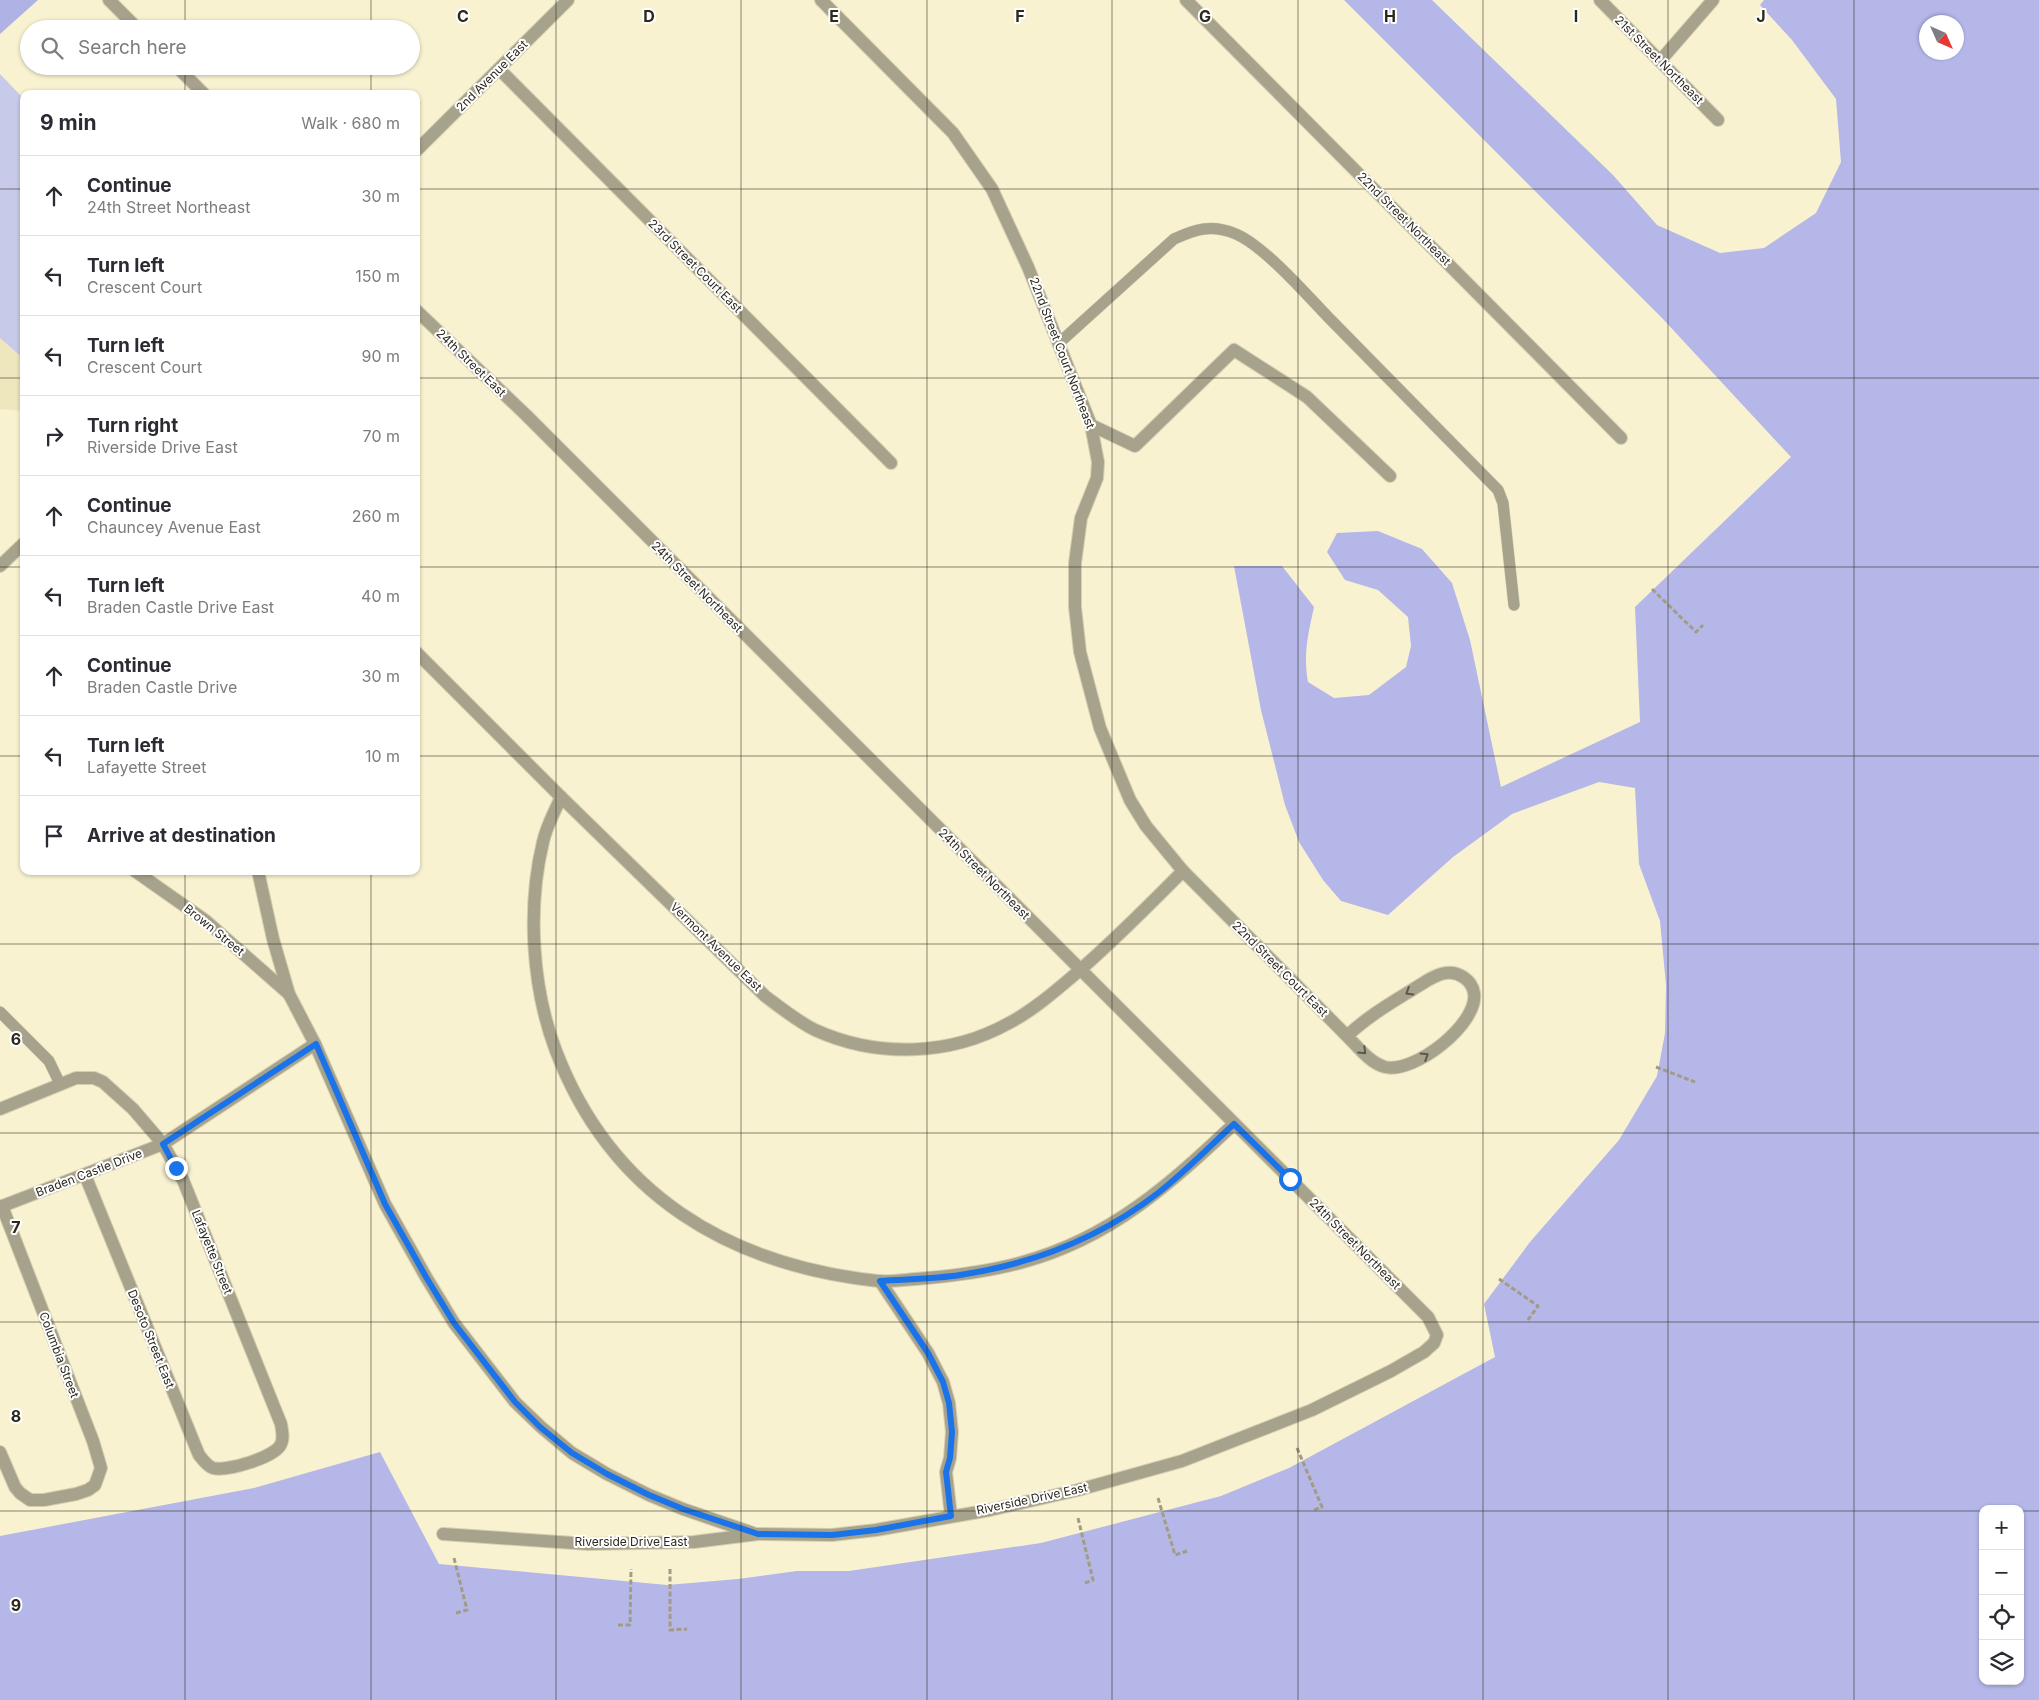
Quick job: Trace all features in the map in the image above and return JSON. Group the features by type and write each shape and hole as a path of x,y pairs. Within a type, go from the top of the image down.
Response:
{"street":[{"path":"110,0 129,20"},
{"name":"2nd Avenue East","path":"420,147 568,0"},
{"name":"22nd Street Court Northeast","path":"821,0 953,133 992,189 1028,266 1091,425 1098,462 1097,478 1081,518 1075,562 1075,607 1080,652 1100,728 1118,776 1146,826 1183,871"},
{"name":"22nd Street Northeast","path":"1186,0 1621,438"},
{"name":"21st Street Northeast","path":"1600,0 1718,120"},
{"path":"1660,61 1713,0"},
{"name":"23rd Street Court East","path":"499,69 891,463"},
{"path":"185,75 200,90"},
{"name":"24th Street East","path":"420,314 526,415"},
{"path":"1091,425 1135,446 1234,350 1307,397 1390,476"},
{"name":"24th Street Northeast","path":"526,415 1428,1317 1437,1335"},
{"path":"0,566 20,547"},
{"name":"Vermont Avenue East","path":"420,656 765,996 814,1030 844,1041 874,1048 910,1050 944,1046 978,1038 1010,1023 1049,996 1098,956 1183,871"},
{"path":"561,797 543,841 535,914 539,997 548,1030 567,1081 601,1136 649,1190 708,1232 771,1260 798,1267 880,1281 986,1271 1025,1262 1080,1241 1121,1219 1159,1192 1234,1124"},
{"name":"22nd Street Court East","path":"1183,871 1347,1036 1374,1062 1380,1065 1394,1068 1409,1064 1441,1046 1467,1016 1474,1001 1471,985 1464,977 1452,972 1437,975 1373,1014 1347,1036"},
{"name":"Brown Street","path":"141,875 206,921 289,994"},
{"path":"259,875 273,939 289,994 316,1044 385,1204 454,1323 515,1402 540,1427 572,1453 607,1474 649,1495 683,1509 758,1534"},
{"name":"Braden Castle Drive","path":"1,1207 163,1144 316,1044"},
{"name":"Lafayette Street","path":"0,1109 60,1084 82,1077 94,1078 103,1082 132,1109 163,1144 183,1180 281,1424 283,1435 281,1445 276,1451 265,1458 243,1464"},
{"name":"Desoto Street East","path":"85,1175 199,1455 207,1464 214,1468 229,1468 243,1464"},
{"name":"Columbia Street","path":"0,1452 15,1487 30,1500 44,1500 88,1490 95,1484 101,1468 93,1441 1,1207"},
{"path":"880,1281 928,1353 943,1382 949,1403 952,1432 950,1458 946,1472 951,1516"},
{"name":"Riverside Drive East","path":"443,1534 588,1544 694,1542 758,1534 832,1535 876,1530 990,1510 1078,1490 1182,1462 1312,1410 1391,1371 1424,1352 1434,1343 1437,1335"}],"lane":[{"path":"1058,343 1174,239 1196,229 1217,229 1236,234 1256,246 1302,290 1498,490 1503,503 1514,605"},
{"path":"0,1012 49,1061 60,1084"}],"path":[{"path":"1652,588 1696,632 1703,625"},
{"path":"1656,1067 1695,1082"},
{"path":"1499,1279 1538,1306 1528,1320"},
{"path":"1296,1448 1322,1507 1314,1510"},
{"path":"1158,1498 1175,1555 1187,1551"},
{"path":"1078,1518 1093,1580 1085,1583"},
{"path":"454,1558 467,1610 456,1613"},
{"path":"618,1625 630,1625 631,1569"},
{"path":"670,1569 670,1630 687,1630"}],"shaded area":[{"path":"0,0 38,0 0,34"},
{"path":"1344,0 1432,0 1613,175 1657,225 1720,253 1764,248 1816,213 1841,162 1836,99 1792,40 1760,5 1764,0 2039,0 2039,1700 0,1700 0,1536 254,1488 380,1452 439,1564 667,1585 738,1579 797,1571 849,1571 1041,1543 1221,1496 1289,1468 1495,1357 1484,1304 1530,1242 1619,1140 1657,1076 1665,1033 1666,985 1660,921 1639,864 1635,788 1599,782 1512,814 1453,857 1388,915 1341,901 1323,880 1299,842 1285,805 1261,710 1234,566 1282,566 1314,607 1306,653 1308,682 1334,698 1369,695 1406,667 1411,646 1408,617 1378,590 1345,580 1327,552 1337,533 1378,531 1422,549 1452,583 1470,640 1501,787 1640,722 1635,607 1791,457 1662,318"},
{"path":"0,74 20,95 20,356 0,338"},
{"path":"0,338 20,356 20,411 0,409"}],"route":[{"path":"176,1168 163,1144 316,1044 385,1204 426,1277 454,1323 515,1402 540,1427 572,1453 607,1474 649,1495 683,1509 758,1534 814,1535 876,1530 951,1516 946,1472 950,1458 952,1432 949,1403 943,1382 928,1353 880,1281 986,1271 1025,1262 1080,1241 1121,1219 1159,1192 1234,1124 1290,1179"}]}
